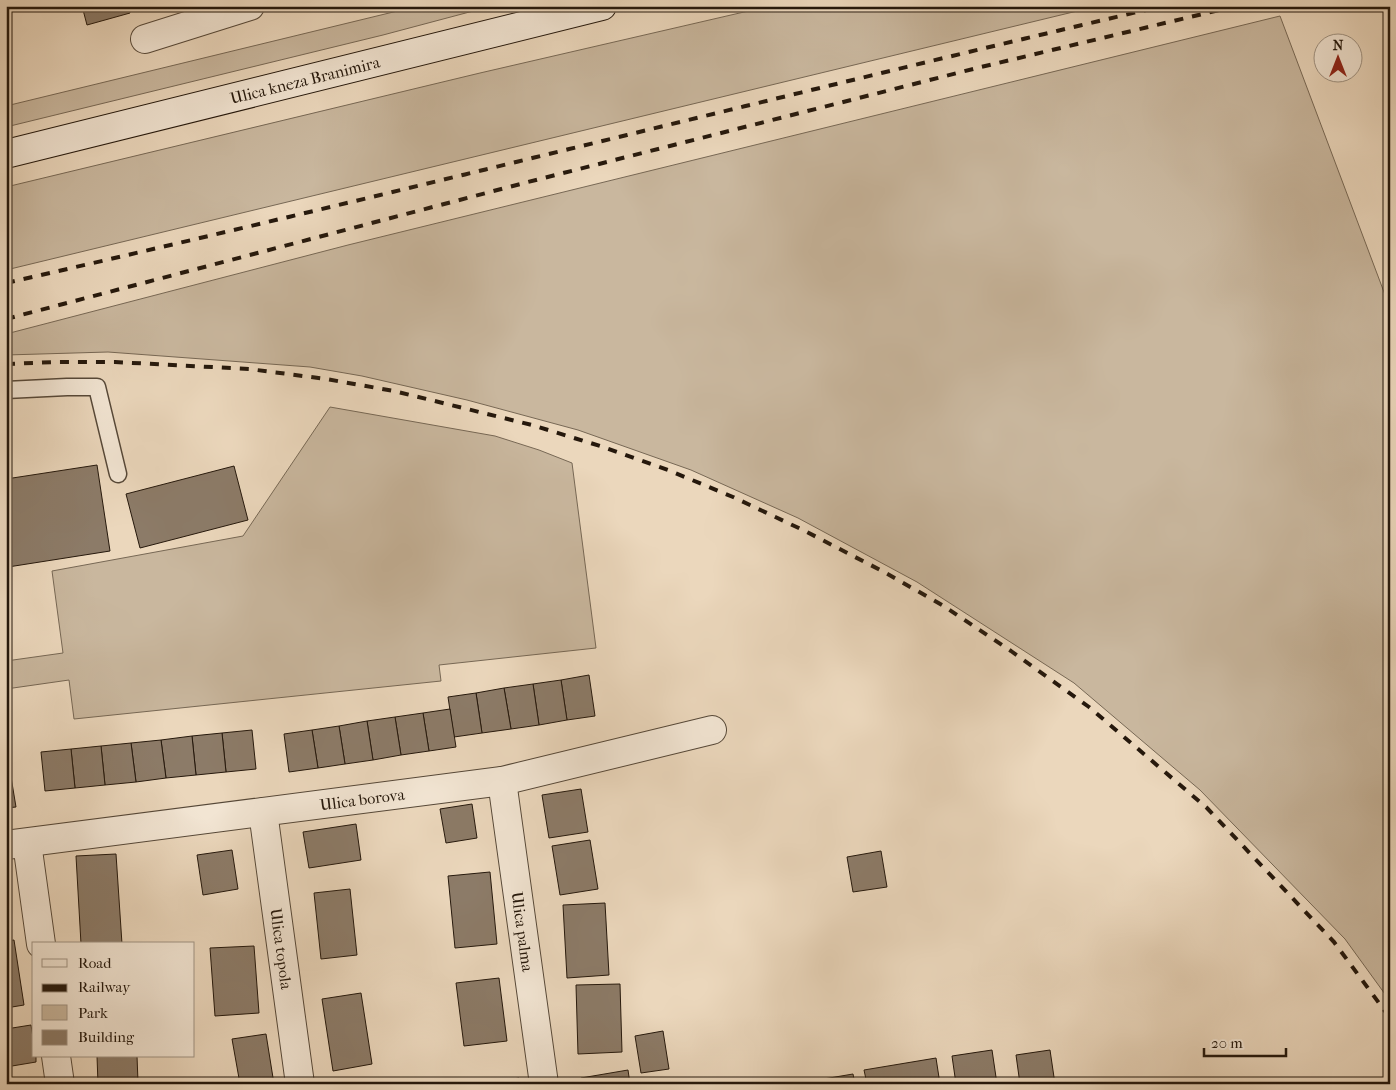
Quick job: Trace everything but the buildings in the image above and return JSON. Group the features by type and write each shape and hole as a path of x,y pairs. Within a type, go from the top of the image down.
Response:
{"street":[{"path":"145,39 250,6"},
{"name":"Ulica kneza Branimira","path":"6,154 602,6"},
{"name":"Ulica borova","path":"17,844 502,781 712,730"},
{"name":"Ulica palma","path":"502,781 544,1084"},
{"name":"Ulica topola","path":"263,812 300,1084"},
{"path":"17,844 41,942"},
{"path":"56,1058 60,1084"}],"lane":[{"path":"6,390 67,386 97,387 118,474"}],"green space":[{"path":"418,6 492,6 383,35 6,127 6,106"},
{"path":"770,6 1098,6 6,270 6,187 480,73"},
{"path":"1280,16 1390,308 1390,1001 1345,939 1200,790 1074,683 917,582 798,518 691,470 578,430 467,400 362,376 310,367 108,352 6,355 6,334 348,245"},
{"path":"330,407 495,436 572,463 596,648 439,665 441,681 74,719 69,680 6,689 6,661 63,653 52,571 243,536"}],"railway":[{"path":"6,283 151,250 1163,6"},
{"path":"6,319 528,182 977,68 1236,6"},
{"path":"6,364 115,362 249,369 326,379 394,391 532,425 600,446 668,470 733,497 805,531 942,605 1011,651 1089,707 1207,808 1334,942 1390,1018"}]}
